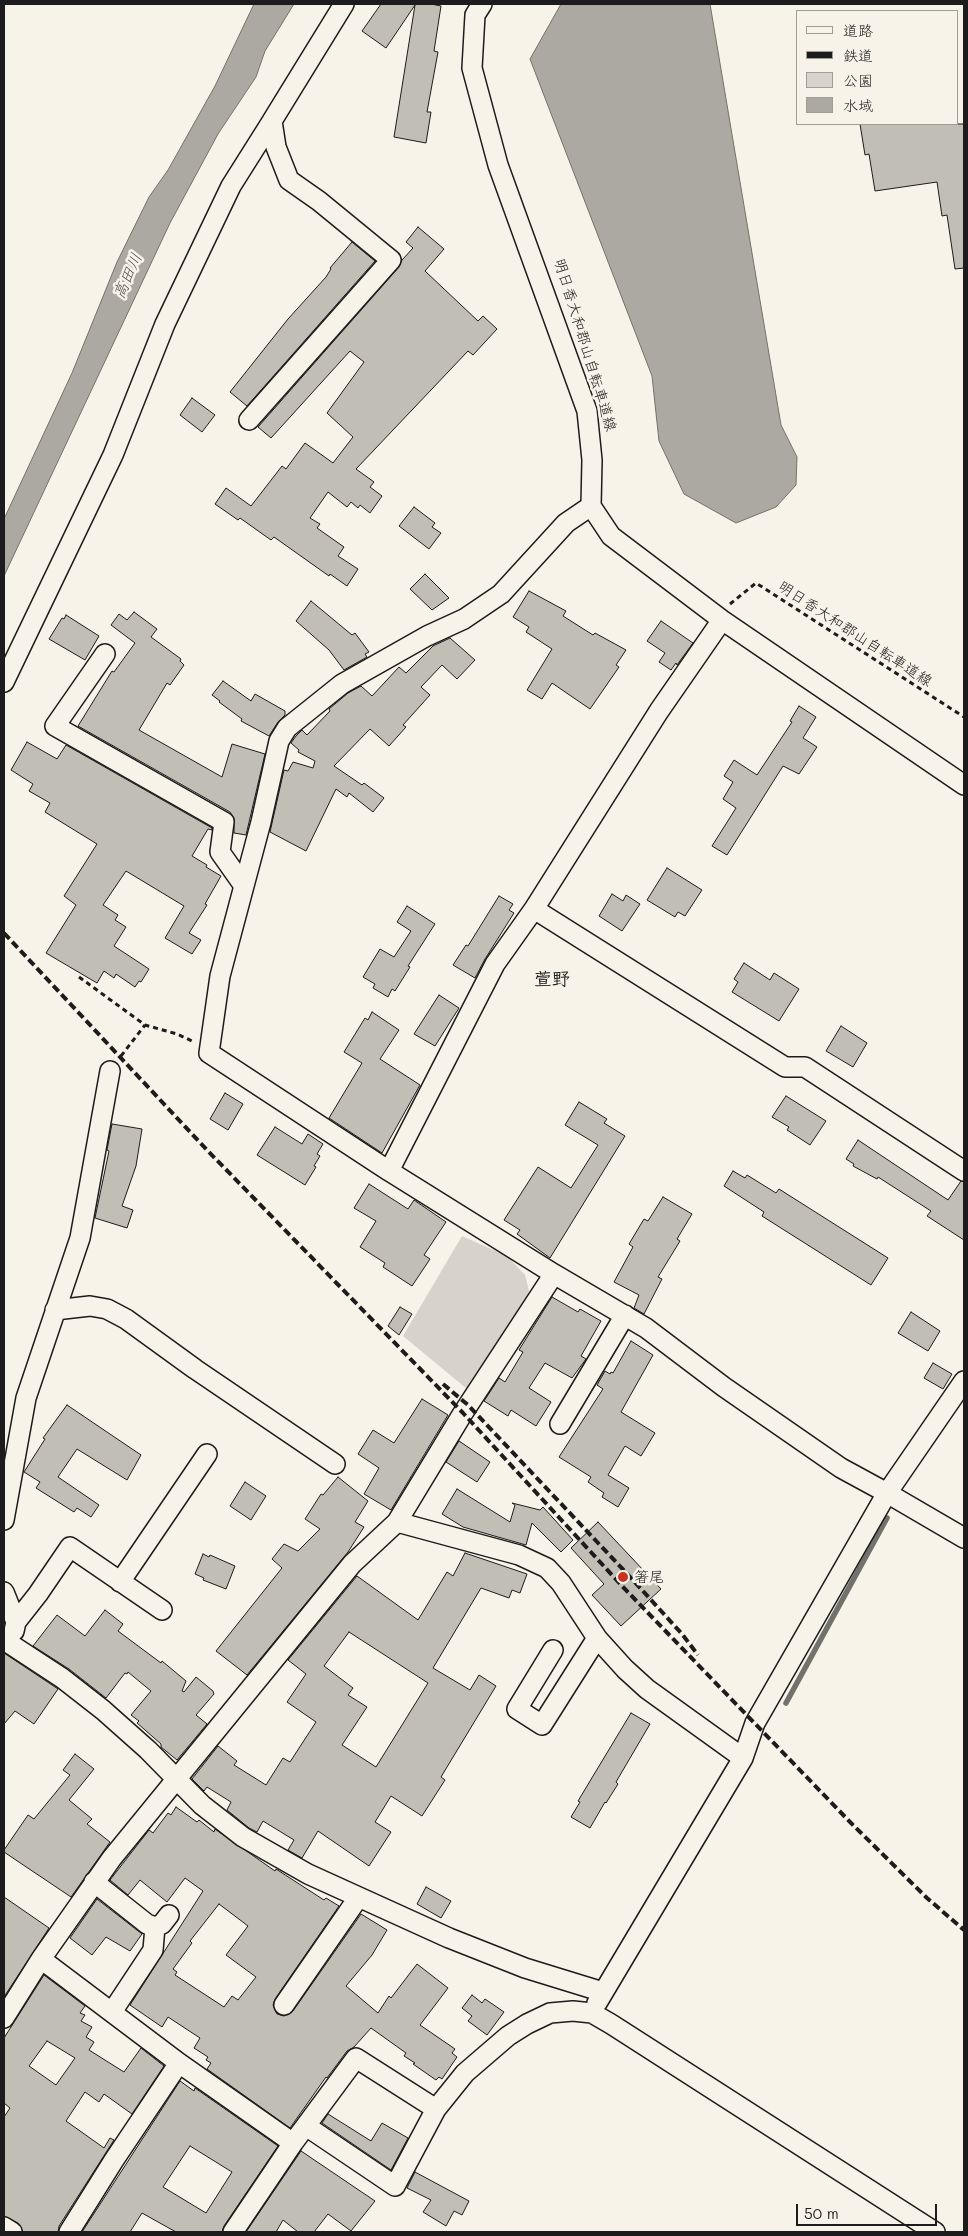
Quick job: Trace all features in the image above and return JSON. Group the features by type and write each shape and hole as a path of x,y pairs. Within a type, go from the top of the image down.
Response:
{"street":[{"path":"4,682 113,455 174,306 231,186 328,26 344,4"},
{"path":"482,4 475,15 472,68 498,165 587,411 592,460 591,506 611,536 725,613 964,785"},
{"path":"249,420 391,260 319,201 289,180 276,147 272,121"},
{"path":"591,506 566,524 501,594 464,620 427,636 342,684 287,728 279,741 261,822 220,976 209,1053 390,1171 554,1274 625,1315 841,1468 964,1538"},
{"path":"390,1171 495,964 534,909 659,710 725,613"},
{"path":"105,654 55,726 224,822 220,852 244,886"},
{"path":"534,909 785,1067 805,1068 964,1171"},
{"path":"4,1520 26,1398 80,1238 110,1071"},
{"path":"4,2018 41,1959 94,1882 175,1779 352,1564 397,1522 463,1413 554,1274"},
{"path":"55,1310 90,1306 107,1309 126,1319 335,1464"},
{"path":"560,1424 625,1315"},
{"path":"592,2013 743,1758 755,1723 887,1493 964,1381"},
{"path":"120,1582 207,1454"},
{"path":"397,1522 533,1560 547,1568 561,1582 597,1638 625,1669 647,1689 743,1758"},
{"path":"162,1610 70,1547 16,1622 14,1633 6,1641 56,1674 103,1710 148,1750 202,1805 243,1837 308,1874 358,1898 493,1956 604,1992"},
{"path":"4,1592 16,1622"},
{"path":"553,1650 517,1709 542,1725 597,1638"},
{"path":"94,1882 146,1924 155,1927 162,1924 169,1915"},
{"path":"284,2005 358,1898"},
{"path":"112,2012 153,1950 155,1927"},
{"path":"41,1959 179,2063 293,2143"},
{"path":"306,2126 395,2186 436,2109 448,2092 485,2055 526,2024 550,2013 574,2011 592,2013 935,2232"},
{"path":"233,2232 293,2143 356,2058 436,2109"},
{"path":"69,2232 114,2160 179,2063"},
{"path":"4,2227 12,2232"}],"path":[{"name":"明日香大和郡山自転車道線","path":"725,613 756,584 964,717"},
{"path":"79,977 145,1025 177,1034 209,1053"},
{"path":"110,1071 145,1025"}],"green space":[{"path":"462,1236 507,1256 525,1275 529,1291 525,1304 467,1389 403,1336"}],"water":[{"name":"高田川","path":"254,4 294,4 265,51 256,77 218,134 170,223 4,576 4,519 72,373 117,262 149,197 168,170 215,86"},
{"path":"561,4 710,4 781,425 797,457 796,485 776,507 736,523 684,494 659,441 652,376 530,59"}],"building":[{"path":"381,4 431,4 441,6 434,51 438,52 427,112 431,112 426,143 394,137 415,5 386,48 362,31"},
{"path":"964,124 964,268 955,269 947,215 942,216 937,182 875,191 869,154 865,155 860,125"},
{"path":"418,227 444,249 425,271 478,321 483,316 497,329 473,355 468,351 356,469 374,482 370,487 382,496 370,513 360,505 358,508 351,502 347,507 328,492 310,518 320,524 317,528 344,547 338,556 358,569 347,586 330,574 329,576 274,537 271,540 240,518 238,520 215,504 226,488 251,506 282,466 286,469 305,443 333,463 353,437 327,413 364,362 350,351 271,438 258,427 399,267 402,260 413,248 406,242"},
{"path":"352,242 375,261 247,406 230,392 288,319 326,277 330,268"},
{"path":"192,398 215,415 202,432 180,415"},
{"path":"414,507 435,523 432,527 441,533 429,549 399,526"},
{"path":"425,574 449,598 432,610 410,589"},
{"path":"529,591 566,611 563,616 593,635 595,633 626,650 616,665 619,667 590,709 552,683 542,699 527,690 552,649 526,632 529,627 513,617"},
{"path":"311,601 352,635 355,633 369,652 365,654 367,657 344,670 329,650 296,621"},
{"path":"134,612 157,629 151,637 181,659 180,661 184,665 170,685 167,683 139,730 222,777 232,744 265,754 246,835 234,833 234,818 230,812 78,726 112,671 114,672 135,643 111,625 119,614 127,620"},
{"path":"66,615 99,636 85,660 49,639 62,618 64,619"},
{"path":"661,621 693,643 671,670 659,662 665,653 647,641"},
{"path":"450,638 475,660 457,679 442,665 421,687 430,695 403,725 406,727 389,746 370,729 334,766 362,785 364,783 384,798 373,812 349,793 347,797 336,789 306,851 270,832 284,770 288,771 293,762 313,768 315,761 298,752 299,750 291,743 296,736 302,730 307,735 330,711 329,709 348,693 361,686 372,696 399,667 406,673 433,646"},
{"path":"223,681 251,701 255,694 285,711 285,715 269,736 241,721 242,719 212,695"},
{"path":"799,706 816,717 803,738 817,747 799,774 783,766 727,855 712,846 736,808 723,799 733,782 724,776 734,760 757,775 792,722 790,721"},
{"path":"27,742 57,759 66,745 212,828 212,830 208,829 192,856 221,876 205,904 207,905 189,933 201,940 192,954 165,938 184,906 126,871 103,905 118,915 115,920 126,927 114,946 149,969 141,982 139,981 135,987 116,974 114,978 104,971 97,983 46,953 76,905 64,896 97,844 45,812 50,803 29,791 33,784 11,770"},
{"path":"667,868 702,890 685,916 678,912 675,917 647,900"},
{"path":"612,894 623,901 626,895 640,904 622,931 599,916"},
{"path":"499,896 513,904 509,910 514,913 475,978 453,965 466,945 468,946"},
{"path":"407,906 435,924 408,966 410,967 395,991 392,989 388,997 373,988 375,984 363,977 380,949 394,957 411,931 397,922"},
{"path":"744,963 770,980 774,973 799,989 779,1021 732,992 738,982 734,979"},
{"path":"439,995 459,1008 435,1046 414,1034"},
{"path":"372,1012 399,1030 380,1059 420,1085 382,1153 329,1118 362,1063 344,1052 365,1018 368,1020"},
{"path":"841,1026 867,1043 853,1067 826,1051"},
{"path":"225,1093 243,1104 228,1130 210,1119"},
{"path":"786,1096 826,1121 810,1145 787,1130 789,1127 772,1117"},
{"path":"579,1102 607,1119 604,1123 625,1136 550,1258 517,1234 520,1230 504,1220 538,1167 571,1188 598,1145 565,1125"},
{"path":"112,1124 142,1129 136,1166 122,1206 133,1210 127,1228 95,1218 109,1151 107,1150"},
{"path":"275,1127 302,1144 308,1134 323,1144 317,1154 320,1156 314,1166 316,1167 305,1185 257,1155"},
{"path":"858,1140 948,1200 961,1181 964,1182 964,1240 927,1216 931,1211 878,1177 877,1179 853,1166 854,1164 846,1159"},
{"path":"733,1171 745,1178 747,1175 776,1193 779,1189 888,1258 871,1285 762,1216 764,1212 724,1186"},
{"path":"369,1184 408,1209 414,1200 446,1222 424,1255 430,1259 412,1286 383,1267 385,1263 360,1247 376,1221 354,1208"},
{"path":"663,1197 692,1214 677,1239 680,1241 658,1277 662,1279 644,1314 634,1308 639,1295 614,1282 633,1247 629,1244 644,1219 648,1221"},
{"path":"552,1297 578,1312 580,1309 601,1321 581,1356 586,1359 572,1378 545,1363 529,1388 551,1402 536,1426 511,1410 508,1416 484,1401 499,1378 505,1382 523,1352 519,1350"},
{"path":"400,1307 412,1314 399,1335 388,1326"},
{"path":"911,1312 940,1331 928,1351 898,1333"},
{"path":"631,1341 653,1355 621,1412 655,1433 641,1456 625,1446 608,1475 629,1488 618,1507 602,1497 604,1493 588,1482 591,1477 559,1457 603,1389 597,1385 605,1371 610,1374 611,1372 613,1373"},
{"path":"933,1363 952,1374 943,1389 924,1378"},
{"path":"422,1399 448,1415 391,1510 364,1494 379,1468 358,1454 373,1430 394,1443"},
{"path":"67,1405 141,1455 127,1480 77,1449 58,1477 99,1505 91,1517 77,1508 74,1512 36,1488 40,1482 24,1472 45,1439 43,1438"},
{"path":"459,1441 490,1462 477,1482 446,1462"},
{"path":"338,1477 368,1501 355,1522 364,1527 348,1552 247,1675 216,1651 282,1568 272,1559 284,1544 298,1551 320,1529 305,1519 321,1494 323,1495"},
{"path":"245,1482 266,1496 251,1520 230,1506"},
{"path":"457,1489 510,1522 515,1505 512,1503 540,1510 543,1507 573,1540 561,1552 532,1523 526,1545 463,1527 442,1514"},
{"path":"598,1522 661,1589 621,1626 592,1595 604,1584 571,1548"},
{"path":"465,1553 527,1574 520,1593 512,1590 509,1598 481,1588 433,1668 470,1690 479,1675 496,1686 441,1777 445,1780 422,1816 391,1796 375,1822 391,1832 369,1866 318,1831 302,1858 288,1850 294,1840 263,1821 257,1832 249,1828 227,1810 231,1802 207,1787 204,1791 192,1779 218,1746 237,1761 234,1765 266,1785 283,1758 290,1762 316,1722 287,1702 306,1674 288,1660 357,1576 418,1620 447,1572 453,1576","holes":["349,1632 428,1683 376,1767 342,1745 367,1707 348,1695 353,1688 324,1666"]},
{"path":"203,1554 209,1557 210,1555 235,1566 226,1589 203,1580 204,1578 195,1574"},
{"path":"105,1610 123,1624 118,1631 161,1663 162,1661 186,1681 182,1691 184,1692 196,1677 213,1691 214,1694 196,1715 207,1724 177,1760 161,1747 161,1744 137,1723 139,1721 131,1715 151,1691 128,1672 127,1674 125,1673 106,1698 69,1669 33,1646 57,1615 85,1636"},
{"path":"4,1653 58,1689 34,1724 15,1711 4,1724"},
{"path":"631,1713 650,1724 616,1782 618,1784 590,1828 571,1817 580,1802 578,1801"},
{"path":"75,1754 94,1769 69,1800 92,1819 87,1824 110,1842 71,1897 4,1852 4,1850 28,1815 34,1819 70,1775 63,1770"},
{"path":"176,1807 197,1822 199,1820 214,1832 215,1829 275,1871 276,1869 324,1900 326,1898 339,1906 275,1999 273,2005 277,2014 284,2016 293,2011 361,1914 387,1930 372,1955 346,1986 378,2013 389,1996 391,1998 417,1964 448,1988 420,2025 455,2049 452,2053 457,2057 442,2079 439,2077 436,2080 413,2064 415,2063 404,2056 406,2053 371,2028 354,2047 347,2051 290,2128 207,2069 211,2063 206,2060 208,2057 194,2048 200,2038 168,2017 162,2027 130,2005 203,1891 185,1878 167,1902 140,1880 128,1895 110,1880 149,1830 153,1833 168,1813 171,1815","holes":["219,1904 248,1926 226,1955 256,1977 238,2000 232,1996 224,2007 175,1975 177,1972 173,1969 192,1943 190,1941"]},
{"path":"426,1887 451,1901 441,1918 417,1904"},
{"path":"4,1897 49,1928 4,1997"},
{"path":"97,1899 142,1934 130,1951 106,1937 92,1955 70,1938"},
{"path":"44,1975 85,2006 80,2013 85,2015 81,2021 92,2027 86,2037 94,2042 89,2050 124,2072 141,2048 164,2066 132,2114 104,2094 99,2102 85,2092 66,2121 104,2148 110,2138 114,2140 59,2226 58,2232 23,2232 18,2223 4,2216 4,2117 10,2108 4,2103 4,2038","holes":["47,2041 75,2058 56,2085 29,2066"]},
{"path":"472,1995 482,2003 485,1999 504,2012 487,2035 468,2021 472,2016 462,2008"},
{"path":"180,2081 194,2091 195,2088 278,2146 224,2226 222,2232 176,2232 142,2213 130,2232 82,2232","holes":["190,2146 232,2172 206,2213 163,2187"]},
{"path":"328,2114 371,2141 382,2123 408,2138 391,2170 322,2123"},
{"path":"301,2151 375,2201 351,2231 328,2214 314,2232 298,2232 283,2220 276,2232 246,2232"},
{"path":"415,2172 469,2201 462,2215 454,2211 446,2226 423,2212 431,2200 407,2188"}],"waterway":[{"path":"786,1703 887,1518"}],"railway":[{"path":"4,933 207,1150 463,1413 623,1587 851,1823 927,1898 964,1930"},
{"path":"443,1384 468,1405 632,1579 682,1634 698,1655"}],"place":[{"name":"箸尾","path":"623,1577"}],"district":[{"name":"萱野","path":"552,979"}]}
